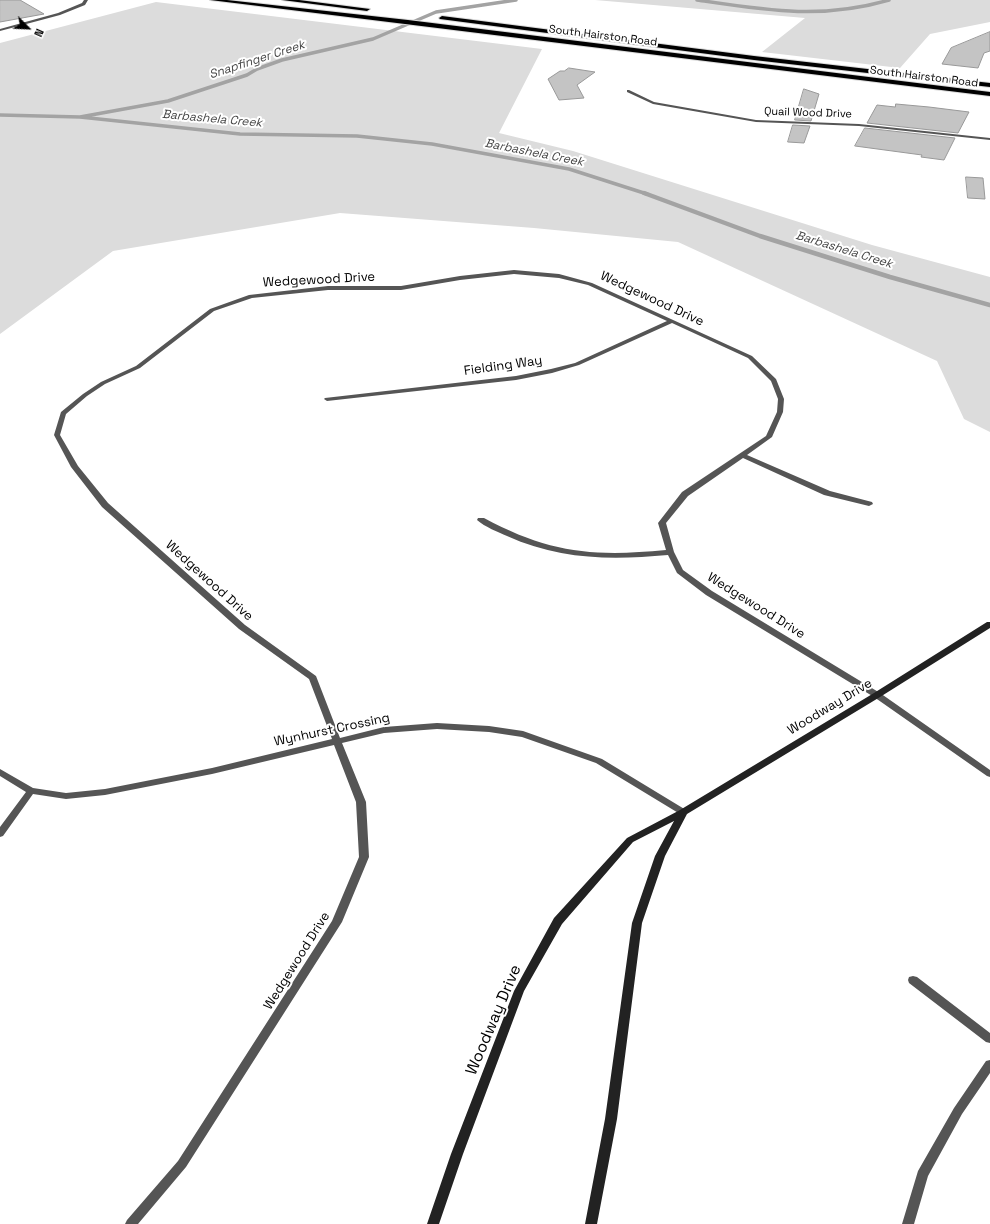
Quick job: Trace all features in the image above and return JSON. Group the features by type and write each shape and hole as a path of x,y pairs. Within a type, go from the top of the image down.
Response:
{"main road":[{"name":"South Hairston Road","path":"213,0 370,16 826,75 990,94"},
{"path":"286,0 375,10"},
{"name":"South Hairston Road","path":"435,17 754,58 990,85"}],"street":[{"path":"0,30 59,14 84,4 86,0"},
{"name":"Quail Wood Drive","path":"629,91 653,103 756,121 859,125 990,139"},
{"name":"Wedgewood Drive","path":"131,1224 182,1164 337,922 364,857 361,802 339,741 313,678 242,627 105,505 75,467 57,435 63,413 103,383 138,367 212,310 251,296 328,288 401,288 460,278 525,272 560,276 590,284 750,357 774,380 781,399 780,412 769,437 685,494 662,523 670,552 680,571 709,593 877,695 990,774"},
{"name":"Fielding Way","path":"327,399 516,378 552,371 577,364 672,321"},
{"path":"742,455 827,493 869,504"},
{"path":"481,520 507,534 551,549 579,554 632,556 670,552"},
{"name":"Woodway Drive","path":"433,1224 457,1154 519,991 558,921 630,840 683,812 877,695 990,624"},
{"name":"Wynhurst Crossing","path":"0,772 31,791 66,796 105,792 212,771 384,730 437,726 489,729 523,734 599,761 683,812"},
{"path":"0,834 31,791"},
{"path":"591,1224 611,1118 637,923 660,856 683,812"},
{"path":"913,980 990,1039"},
{"path":"908,1224 922,1175 958,1111 990,1064"}],"shaded area":[{"path":"595,0 990,0 990,22 930,34 900,68 762,52 805,18"},
{"path":"156,2 542,49 499,133 573,151 872,245 990,277 990,432 964,419 937,361 678,242 534,228 340,213 113,251 0,334 0,43"}],"building":[{"path":"0,0 20,0 44,14 0,22"},
{"path":"990,32 990,51 984,53 978,68 942,64 951,48"},
{"path":"569,68 595,72 577,85 584,98 559,100 548,79 560,71 564,71"},
{"path":"804,89 819,94 811,121 795,120"},
{"path":"896,104 969,112 958,133 867,123 877,105 895,107"},
{"path":"793,125 810,126 804,143 788,142"},
{"path":"865,128 955,138 944,160 921,157 922,155 855,146"},
{"path":"966,177 983,178 985,199 968,198"}],"waterway":[{"name":"Snapfinger Creek","path":"80,117 168,101 247,75 257,69 282,60 373,39 436,12 516,0"},
{"name":"Snapfinger Creek","path":"697,0 770,10 793,11 840,10 889,0"},
{"name":"Snapfinger Creek","path":"0,115 80,117"},
{"name":"Barbashela Creek","path":"80,117 240,134 357,136 432,144 569,169 645,193"},
{"name":"Barbashela Creek","path":"645,193 760,236 890,277 990,305"}]}
